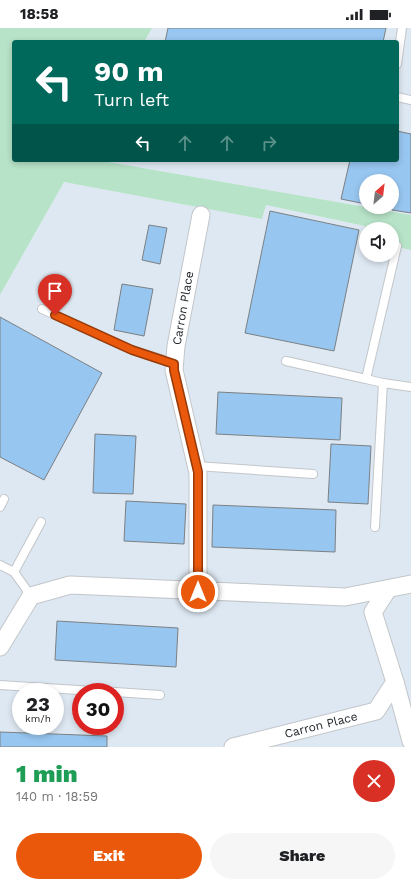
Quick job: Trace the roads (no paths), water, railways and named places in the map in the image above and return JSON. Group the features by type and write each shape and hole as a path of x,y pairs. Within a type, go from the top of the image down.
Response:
{"street":[{"name":"Carron Place","path":"198,592 198,472 174,370 174,364 176,346 201,215"},
{"path":"0,647 31,596 70,585 198,592 345,597 411,584"},
{"path":"388,589 373,612 396,682 411,741"},
{"name":"Carron Place","path":"233,747 376,712 396,682"}],"lane":[{"path":"399,50 402,28"},
{"path":"399,97 411,100"},
{"path":"366,379 393,262"},
{"path":"42,309 132,350 174,364"},
{"path":"286,361 382,383 411,387"},
{"path":"375,527 382,383"},
{"path":"196,466 313,474"},
{"path":"14,572 41,522"},
{"path":"0,565 14,572 31,596"},
{"path":"0,685 72,690"},
{"path":"124,693 160,695"}]}
